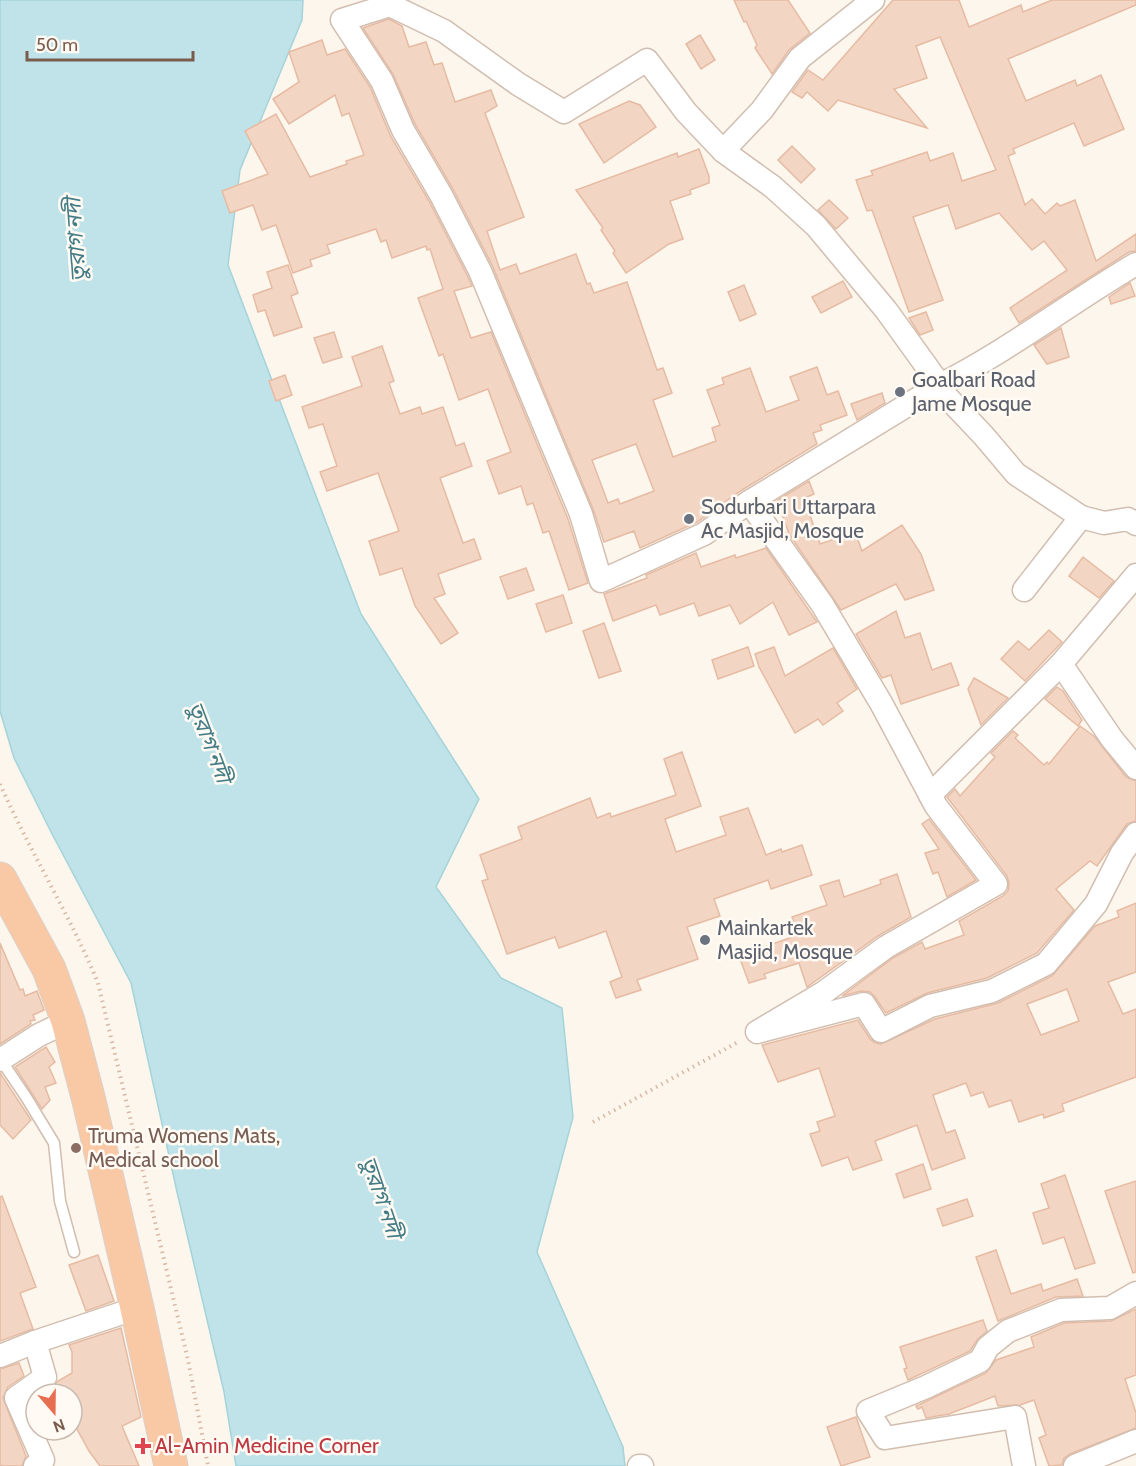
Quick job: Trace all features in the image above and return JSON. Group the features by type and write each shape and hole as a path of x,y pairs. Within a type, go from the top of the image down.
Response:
{"highway":[{"path":"0,879 50,969 68,1021 137,1308 171,1466"}],"street":[{"path":"723,151 762,110 800,58 873,0"},
{"path":"1136,264 1086,293 974,368 940,385 749,502 705,534 601,581 581,514 480,271 441,195 403,130 382,81 342,20 390,5 444,31 518,84 564,112 647,60 686,111 723,151 773,187 816,226 886,310 940,385 946,396 1016,474 1081,517 1104,523 1128,519 1136,524"},
{"path":"749,502 822,604 881,703 936,806 996,884 886,947 824,993 757,1032"},
{"path":"1023,590 1081,517"},
{"path":"930,795 1061,664 1136,575"},
{"path":"1061,664 1112,739 1136,768"},
{"path":"757,1032 864,1004 881,1030 930,1006 992,991 1046,964 1096,904 1122,853 1136,834"},
{"path":"0,1060 39,1035 68,1021"},
{"path":"1024,1466 1015,1417 885,1438 868,1411 980,1361 988,1347 1008,1331 1061,1310 1110,1308 1136,1293"},
{"path":"0,1356 137,1308"},
{"path":"35,1342 45,1377 16,1398 43,1460 35,1466"},
{"path":"1075,1466 1136,1441"}],"lane":[{"path":"0,1060 54,1143 60,1201 74,1252"}],"path":[{"path":"593,1122 757,1032"}],"water":[{"name":"তুরাগ নদী","path":"0,0 303,0 302,20 240,170 228,265 361,614 479,799 436,887 501,978 562,1008 573,1117 537,1252 623,1447 625,1466 236,1466 224,1392 131,983 14,758 0,711"}],"building":[{"path":"734,0 788,0 810,33 789,50 772,74 755,48 757,45"},
{"path":"893,0 959,0 969,27 1021,5 1023,12 1052,0 1136,0 1136,5 1008,59 1026,101 1075,80 1077,86 1101,75 1124,129 1084,146 1074,123 1013,149 1015,153 1008,156 1025,205 1032,199 1045,214 1057,203 1060,206 1075,200 1096,261 1136,234 1136,251 1129,252 1019,323 1010,308 1067,270 1044,241 1032,250 999,213 956,229 948,205 913,217 943,300 909,312 872,210 867,211 856,180 873,175 871,171 927,152 930,161 953,153 962,181 996,170 940,37 916,46 927,78 894,89 927,128 838,100 828,111 807,92 802,98 792,92 808,70 823,80"},
{"path":"389,19 402,26 409,47 426,42 434,65 442,63 455,102 491,90 497,106 485,113 524,217 487,231 500,270 516,264 520,274 576,254 587,284 590,283 594,293 627,282 657,370 663,368 672,393 653,400 673,457 716,441 712,428 720,425 707,390 724,384 722,378 750,368 766,412 799,400 790,377 817,367 827,395 838,391 847,415 820,425 822,430 813,433 817,444 742,490 697,522 640,548 634,531 604,542 593,509 492,265 453,189 415,124 393,74 363,28","holes":["636,444 654,491 620,504 618,499 608,503 592,460"]},
{"path":"700,35 715,60 701,69 686,44"},
{"path":"322,40 327,55 345,49 370,87 391,137 429,201 468,277 472,286 454,291 471,338 491,332 568,519 588,583 569,590 549,531 543,533 533,503 527,505 521,486 499,494 487,461 511,452 488,389 459,400 443,354 439,356 418,298 443,289 430,249 427,250 426,246 392,258 386,240 381,242 376,229 327,245 330,253 310,260 312,266 293,273 276,225 262,230 253,205 230,213 222,191 268,174 245,131 276,114 310,177 347,164 346,161 364,155 349,113 342,116 335,95 289,124 273,99 299,82 289,52"},
{"path":"629,101 640,105 656,127 604,163 579,124"},
{"path":"792,146 815,169 801,183 778,160"},
{"path":"699,149 709,176 709,183 690,190 691,194 670,201 683,239 669,244 626,273 601,230 603,228 576,190 677,153 678,157"},
{"path":"829,200 848,218 836,229 818,210"},
{"path":"288,265 298,293 291,296 302,327 274,336 265,310 258,312 253,295 272,288 267,272"},
{"path":"843,281 852,297 821,313 812,297"},
{"path":"1130,283 1135,296 1111,304 1109,297"},
{"path":"744,285 756,314 740,321 728,292"},
{"path":"926,312 933,330 920,335 909,318"},
{"path":"1061,328 1069,357 1047,364 1034,345"},
{"path":"334,332 342,357 323,363 314,338"},
{"path":"382,346 394,381 389,383 400,414 420,407 422,414 443,407 456,446 464,443 472,466 440,478 463,543 474,539 481,559 438,574 445,594 434,598 458,633 441,644 415,606 402,568 380,575 369,541 399,531 378,473 327,491 320,472 337,466 323,424 309,428 302,407 362,386 352,357"},
{"path":"285,375 292,395 276,401 269,381"},
{"path":"882,393 885,403 857,420 851,404"},
{"path":"809,481 814,494 804,498 820,544 855,532 862,551 902,525 921,554 934,590 905,600 896,584 841,610 789,534 779,506 771,509 768,506"},
{"path":"766,548 817,622 789,635 773,602 740,624 730,605 699,616 694,603 660,615 656,605 613,621 604,594 647,578 646,575 696,553 701,567 735,555 736,558"},
{"path":"1083,557 1114,581 1099,598 1069,576"},
{"path":"526,568 534,590 508,599 500,577"},
{"path":"563,595 572,623 546,632 536,604"},
{"path":"896,611 905,638 920,633 932,670 951,663 959,685 901,704 891,675 882,678 856,634"},
{"path":"604,623 621,671 599,678 583,631"},
{"path":"1049,630 1062,642 1025,681 1001,659 1018,641 1029,650"},
{"path":"748,647 754,666 718,679 712,660"},
{"path":"774,647 785,676 833,648 857,689 837,703 843,711 823,725 818,719 795,733 759,667 755,654"},
{"path":"974,678 1008,698 981,725 968,689"},
{"path":"1057,687 1063,691 1082,720 1078,726 1045,699"},
{"path":"1080,726 1095,737 1126,777 1136,781 1136,821 1127,824 1097,866 1090,861 1056,889 1074,910 1037,953 987,978 927,993 886,1013 870,992 861,991 842,996 893,958 922,942 925,949 964,935 959,921 1008,891 1007,876 947,797 955,789 960,796 995,757 991,753 1013,731 1018,735 1015,738 1044,765 1047,762 1049,764"},
{"path":"682,752 701,806 665,819 676,852 726,835 720,817 748,808 766,855 802,845 812,875 771,889 768,880 714,899 720,916 687,927 698,959 637,980 641,990 616,998 610,982 622,977 606,931 559,948 555,937 507,954 482,881 488,879 480,855 522,839 518,827 590,798 597,818 610,813 611,817 676,795 664,759"},
{"path":"929,819 976,880 947,897 938,872 933,874 925,853 939,849 922,824"},
{"path":"897,874 911,917 878,936 807,987 799,963 764,974 766,978 749,983 739,956 798,935 792,917 827,905 820,886 839,880 844,897 881,884 880,880"},
{"path":"1136,903 1136,972 1108,982 1123,1014 1136,1009 1136,1077 1062,1104 1064,1111 1044,1118 1043,1114 1019,1122 1011,1100 989,1107 983,1092 971,1096 966,1083 933,1095 946,1133 955,1130 965,1158 932,1170 917,1125 875,1141 882,1160 853,1170 848,1157 822,1166 810,1134 820,1131 817,1122 835,1116 819,1068 778,1082 762,1045 858,1020 870,1039 881,1044 935,1019 998,1003 1052,976 1095,926 1119,917 1117,911","holes":["1067,989 1079,1021 1041,1035 1027,1004"]},
{"path":"0,943 20,990 23,989 25,996 37,991 44,1010 33,1015 35,1020 30,1021 31,1024 0,1044"},
{"path":"46,1047 55,1062 49,1067 56,1083 45,1087 50,1100 42,1109 15,1067"},
{"path":"0,1073 31,1120 13,1139 0,1125"},
{"path":"923,1164 931,1189 904,1198 896,1174"},
{"path":"1065,1175 1095,1263 1075,1269 1064,1237 1043,1244 1033,1213 1049,1208 1041,1184"},
{"path":"1136,1181 1136,1272 1133,1273 1105,1191"},
{"path":"2,1196 36,1287 20,1293 33,1329 0,1341 0,1197"},
{"path":"967,1199 973,1216 943,1226 937,1209"},
{"path":"996,1250 1011,1294 1041,1284 1043,1291 1077,1279 1083,1296 1056,1297 998,1321 976,1257"},
{"path":"98,1255 114,1301 86,1311 69,1265"},
{"path":"1136,1309 1136,1375 1125,1379 1136,1413 1136,1428 1070,1454 1064,1458 1062,1465 1049,1466 1039,1438 1046,1435 1034,1400 1020,1405 998,1406 995,1396 949,1414 926,1418 922,1407 918,1409 916,1406 986,1373 996,1360 1034,1347 1031,1337 1064,1323 1111,1321"},
{"path":"983,1320 987,1331 970,1351 908,1380 904,1369 907,1368 900,1347"},
{"path":"121,1328 141,1417 122,1426 139,1466 100,1466 89,1451 84,1442 84,1382 57,1382 72,1373 72,1352 69,1345"},
{"path":"19,1363 24,1376 8,1387 3,1398 26,1456 22,1466 0,1466 0,1369"},
{"path":"856,1417 870,1457 841,1466 827,1427"}],"place":[{"name":"Goalbari Road Jame Mosque","path":"900,392"},
{"name":"Sodurbari Uttarpara Ac Masjid, Mosque","path":"689,519"},
{"name":"Mainkartek Masjid, Mosque","path":"705,940"},
{"name":"Truma Womens Mats, Medical school","path":"76,1148"},
{"name":"Al-Amin Medicine Corner","path":"143,1446"}]}
